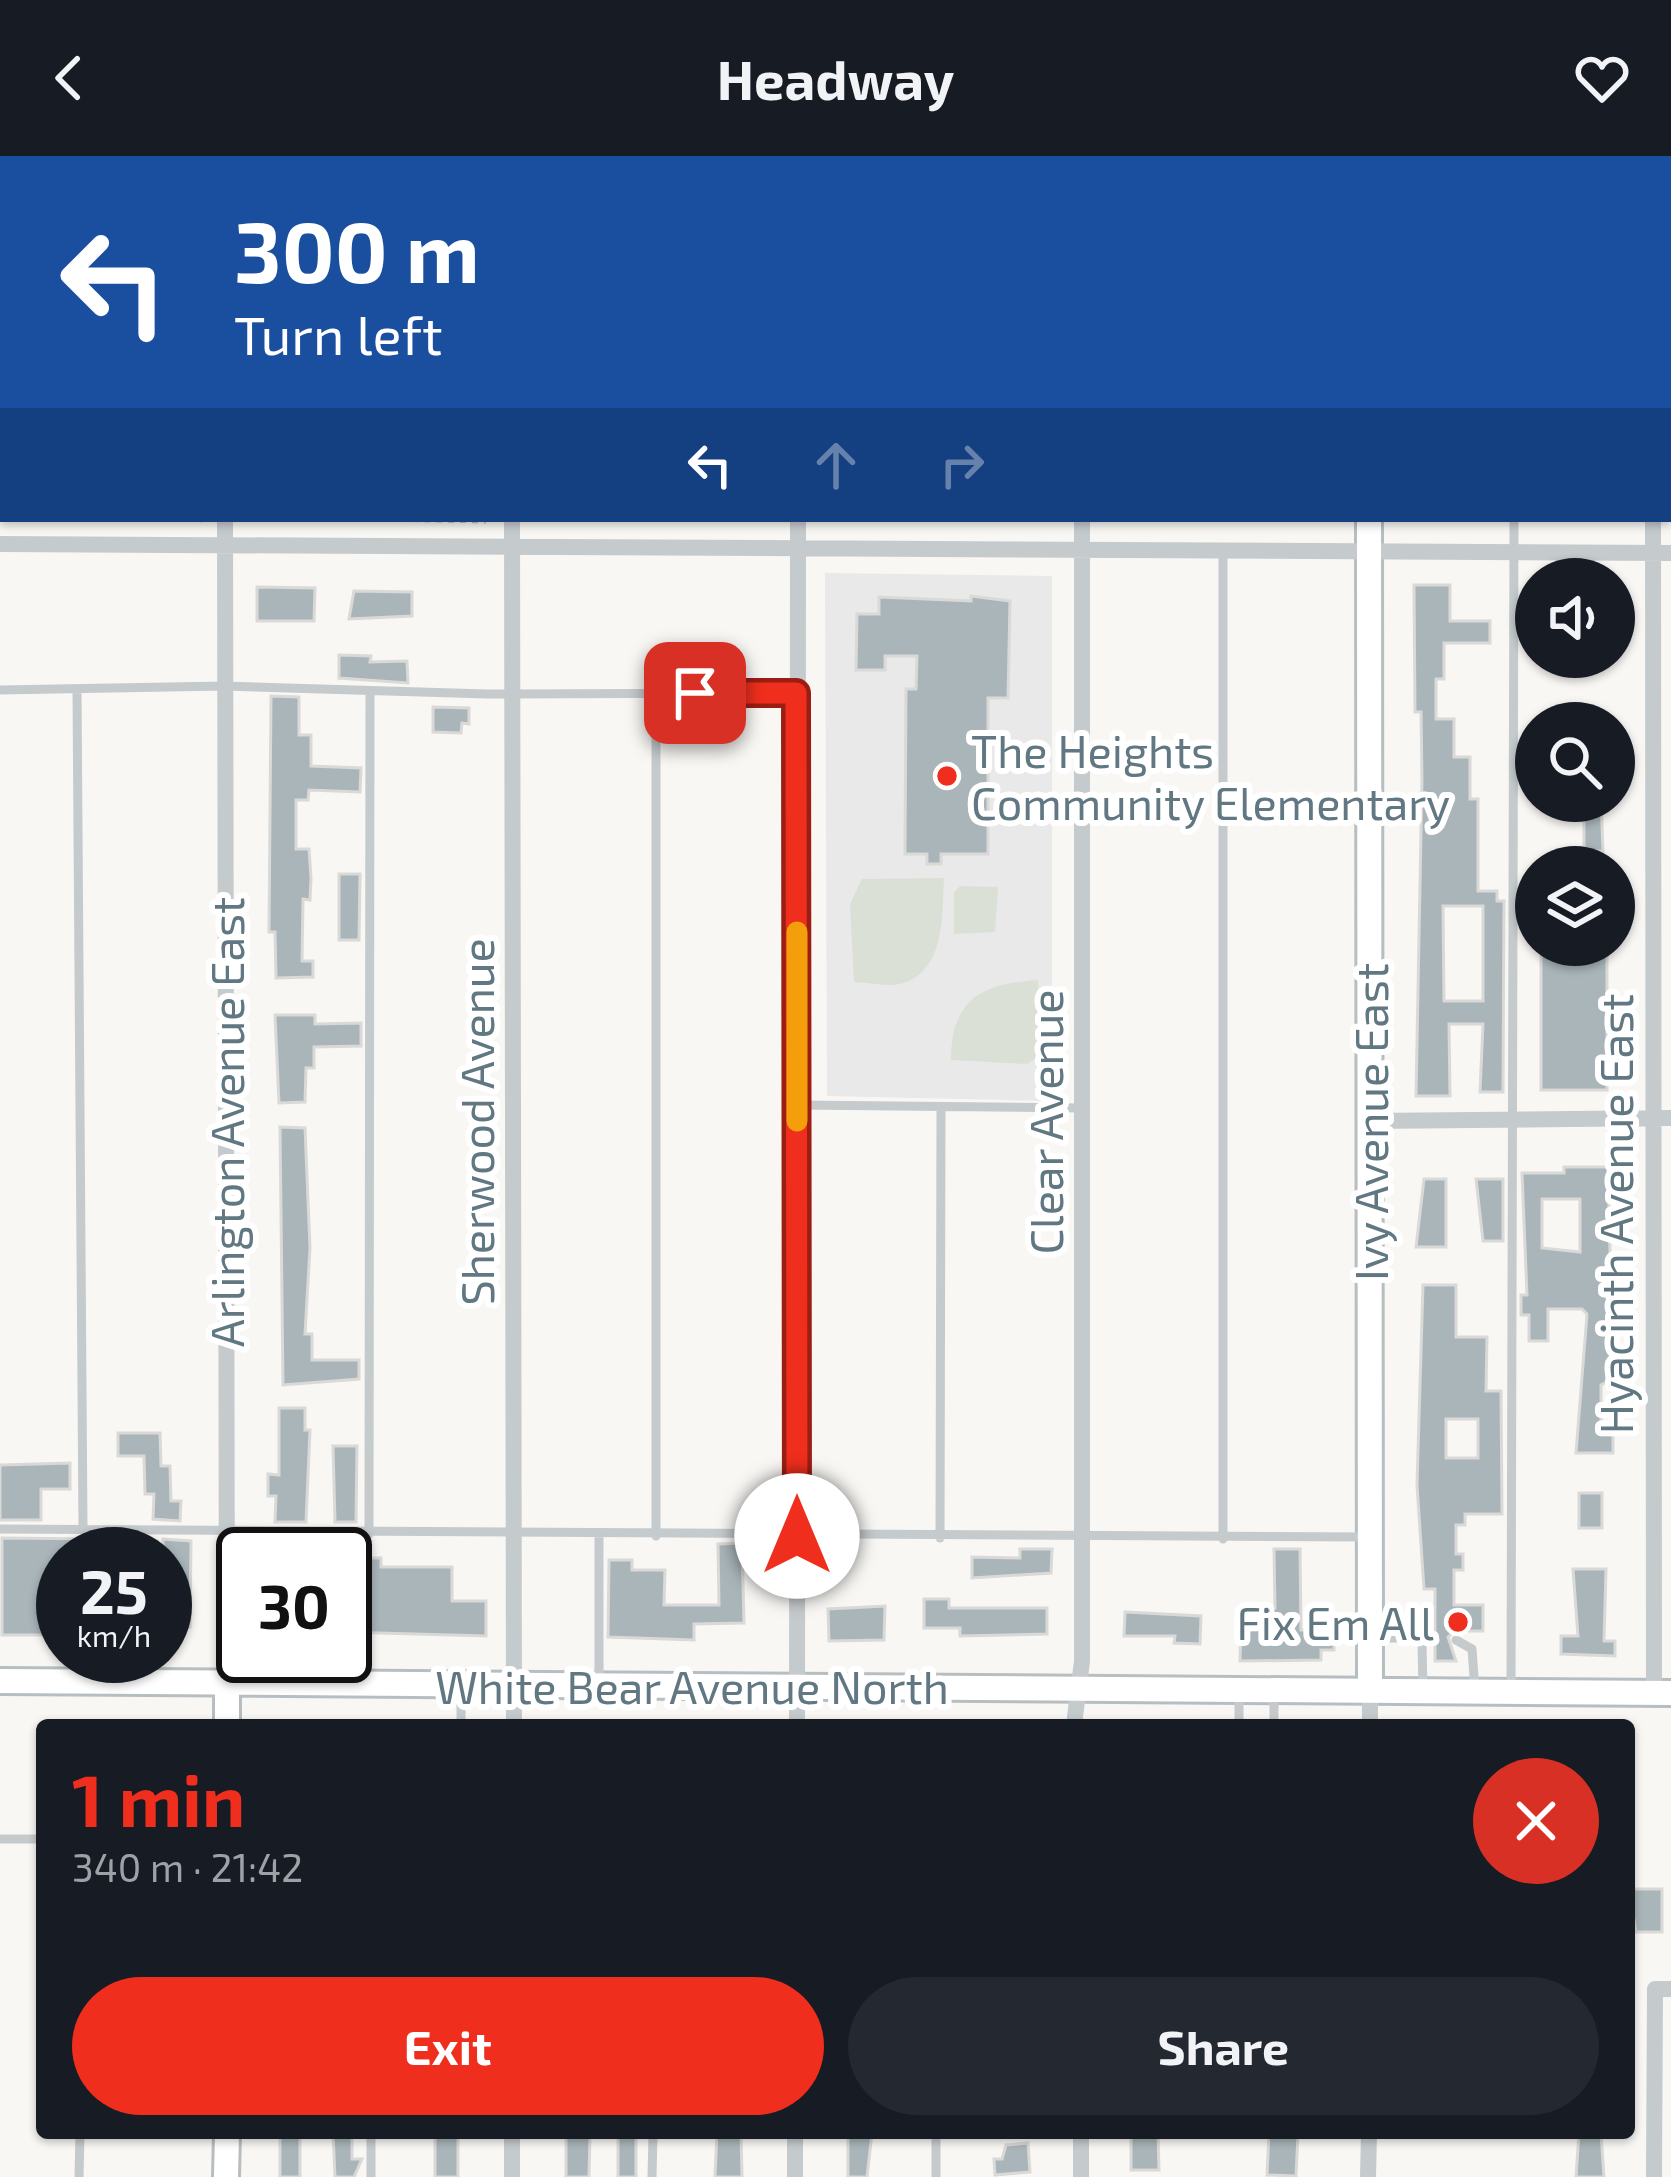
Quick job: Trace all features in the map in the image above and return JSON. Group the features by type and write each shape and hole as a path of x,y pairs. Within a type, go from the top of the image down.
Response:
{"main road":[{"name":"Ivy Avenue East","path":"1369,522 1370,1691"},
{"name":"White Bear Avenue North","path":"0,1681 36,1678"},
{"name":"Arlington Avenue East","path":"227,1683 227,1719"},
{"name":"White Bear Avenue North","path":"344,1683 1662,1693"},
{"path":"226,2177 227,2139"}],"street":[{"name":"Arlington Avenue East","path":"225,522 228,1527"},
{"name":"Sherwood Avenue","path":"512,522 514,1719"},
{"path":"797,522 797,1719"},
{"name":"Clear Avenue","path":"1075,1719 1082,1540 1082,522"},
{"name":"Hyacinth Avenue East","path":"1653,522 1662,553 1649,1118 1662,1693"},
{"path":"0,544 1662,553"},
{"path":"1370,1121 1671,1118"},
{"name":"Ivy Avenue East","path":"1370,1691 1370,1719"},
{"path":"1654,2177 1663,1989"},
{"path":"512,2139 512,2177"},
{"path":"795,2139 795,2177"},
{"path":"1081,2139 1081,2177"},
{"path":"1369,2139 1369,2177"}],"lane":[{"path":"1511,1691 1514,522"},
{"path":"1222,1539 1223,550"},
{"path":"0,690 224,686 511,694 796,693"},
{"path":"76,691 83,1527"},
{"path":"369,1527 370,691"},
{"path":"656,694 656,1535"},
{"path":"797,1105 1080,1108"},
{"path":"940,1538 941,1107"},
{"path":"0,1529 36,1529"},
{"path":"372,1534 1082,1540 1370,1537"},
{"path":"598,1535 598,1685"},
{"path":"1370,1638 1435,1640"},
{"path":"1456,1640 1472,1649 1475,1691"},
{"path":"1422,1643 1423,1691"},
{"path":"461,1684 461,1719"},
{"path":"1239,1690 1239,1719"},
{"path":"1274,1690 1274,1719"},
{"path":"0,1839 36,1839"},
{"path":"79,2177 80,2139"},
{"path":"370,2177 371,2139"},
{"path":"652,2177 653,2139"},
{"path":"936,2139 936,2177"}],"shaded area":[{"path":"825,573 1052,576 1052,1101 827,1096"},
{"path":"944,878 939,939 927,966 898,984 854,982 850,904 862,879"},
{"path":"960,886 998,887 995,932 954,934 954,893"},
{"path":"1038,980 1039,1056 1027,1064 951,1060 957,1022 974,998 1001,985"}],"building":[{"path":"1414,585 1450,585 1450,621 1490,621 1490,643 1444,643 1444,679 1436,679 1436,719 1454,719 1454,757 1470,757 1470,799 1478,799 1478,891 1497,891 1497,901 1504,901 1503,1092 1480,1092 1483,1024 1449,1024 1450,1096 1416,1096 1422,779 1421,712 1415,712","holes":["1443,906 1483,906 1483,1001 1444,1001"]},
{"path":"257,587 315,588 314,621 257,621"},
{"path":"354,591 412,592 412,616 349,619"},
{"name":"The Heights Community Elementary","path":"971,596 1010,601 1008,698 988,698 988,854 941,854 941,864 927,864 927,854 905,854 906,689 916,689 917,656 885,656 885,670 856,670 857,614 879,614 879,597 971,601"},
{"path":"339,655 371,656 370,662 407,661 408,683 339,678"},
{"path":"271,696 299,697 299,735 311,735 311,766 361,768 360,792 309,790 308,800 296,800 296,849 309,849 311,878 310,900 303,899 302,961 313,961 313,977 276,978 275,932 269,932"},
{"path":"433,707 469,708 469,724 462,723 461,733 433,732"},
{"path":"1584,822 1602,822 1603,846 1584,846"},
{"path":"339,874 360,874 359,940 339,940"},
{"path":"1541,966 1607,966 1607,1090 1541,1090"},
{"path":"275,1015 315,1015 315,1024 361,1023 361,1046 314,1047 314,1068 306,1068 305,1102 279,1103"},
{"path":"280,1127 305,1128 310,1248 305,1334 312,1334 312,1360 359,1360 359,1379 283,1385"},
{"path":"1564,1167 1608,1167 1613,1379 1601,1385 1601,1429 1613,1429 1613,1453 1576,1453 1587,1314 1582,1309 1548,1309 1548,1341 1529,1341 1529,1315 1521,1315 1521,1295 1527,1295 1522,1173 1564,1173","holes":["1542,1199 1580,1199 1580,1252 1542,1248"]},
{"path":"1424,1179 1446,1179 1446,1247 1416,1247"},
{"path":"1476,1179 1503,1179 1503,1241 1483,1241"},
{"path":"1423,1285 1456,1285 1456,1337 1487,1337 1486,1391 1501,1391 1502,1514 1465,1514 1465,1525 1456,1525 1456,1554 1463,1554 1463,1570 1454,1570 1454,1605 1483,1605 1483,1631 1455,1631 1448,1637 1456,1661 1435,1661 1435,1589 1424,1589 1417,1485","holes":["1446,1419 1478,1419 1478,1458 1446,1458"]},
{"path":"279,1408 305,1408 305,1430 310,1430 306,1522 275,1522 276,1496 268,1496 268,1474 279,1475"},
{"path":"118,1433 160,1433 161,1466 170,1466 171,1501 181,1501 180,1521 153,1519 154,1494 145,1494 144,1456 118,1456"},
{"path":"333,1446 357,1446 356,1522 335,1522"},
{"path":"70,1463 70,1489 41,1489 41,1520 0,1520 0,1465"},
{"path":"1579,1493 1602,1493 1602,1528 1579,1528"},
{"path":"2,1538 36,1538 36,1635 2,1635"},
{"path":"742,1543 744,1623 694,1624 694,1640 608,1637 609,1560 632,1560 632,1570 665,1570 664,1605 719,1605 718,1544"},
{"path":"1020,1549 1052,1549 1051,1573 972,1578 972,1557 1020,1558"},
{"path":"1274,1549 1300,1549 1301,1630 1334,1630 1334,1650 1321,1650 1321,1660 1240,1661 1241,1630 1250,1630 1251,1607 1275,1608"},
{"path":"372,1558 381,1558 381,1567 452,1567 452,1601 486,1601 486,1636 372,1633"},
{"path":"1573,1569 1606,1569 1604,1641 1615,1641 1615,1656 1561,1654 1561,1636 1578,1636"},
{"path":"924,1599 949,1599 949,1608 1047,1608 1047,1634 960,1636 960,1628 924,1628"},
{"path":"885,1606 884,1640 829,1641 828,1609"},
{"path":"1125,1612 1201,1616 1200,1644 1174,1643 1175,1636 1124,1636"},
{"path":"1635,1889 1662,1889 1662,1932 1636,1932"},
{"path":"280,2139 300,2139 300,2177 280,2177"},
{"path":"333,2139 352,2139 352,2159 362,2159 354,2177 335,2177"},
{"path":"435,2139 458,2139 458,2177 435,2177"},
{"path":"566,2139 590,2139 589,2177 566,2177"},
{"path":"618,2139 636,2139 636,2177 618,2177"},
{"path":"717,2139 741,2139 742,2177 715,2177"},
{"path":"848,2139 871,2139 867,2177 848,2177"},
{"path":"1131,2139 1158,2139 1159,2170 1131,2170"},
{"path":"1269,2139 1298,2139 1296,2176 1267,2175"},
{"path":"1579,2139 1601,2139 1604,2177 1576,2177"},
{"path":"1028,2143 1030,2172 995,2175 994,2159 1002,2159 1006,2145"}],"slow traffic":[{"path":"797,932 797,1121"}],"place":[{"name":"The Heights Community Elementary","path":"947,776"},
{"name":"Fix Em All","path":"1458,1622"}],"route":[{"path":"695,693 796,693 797,1536"}]}
